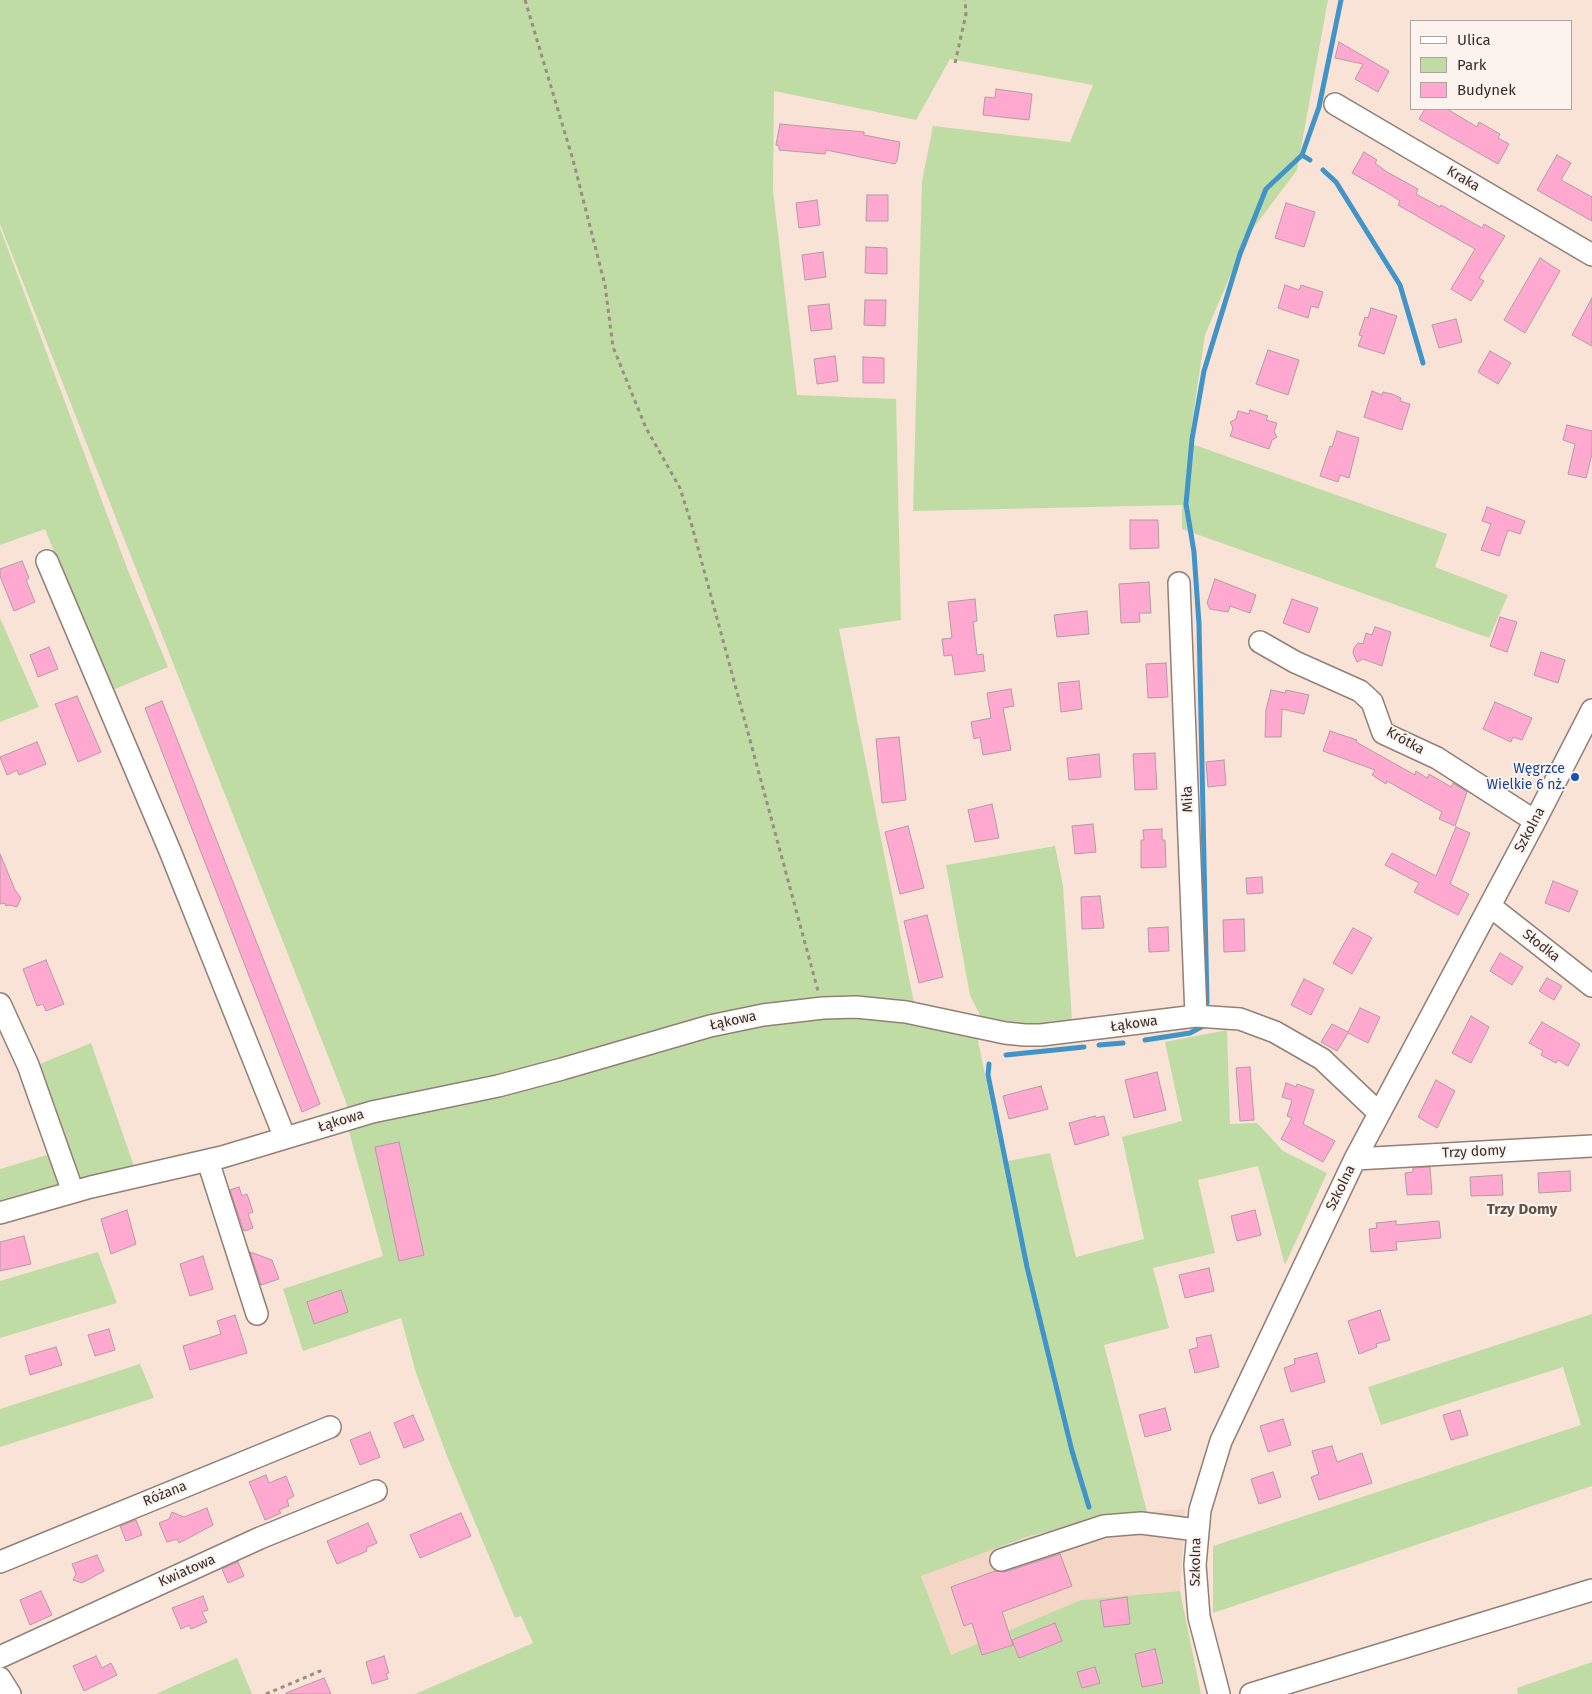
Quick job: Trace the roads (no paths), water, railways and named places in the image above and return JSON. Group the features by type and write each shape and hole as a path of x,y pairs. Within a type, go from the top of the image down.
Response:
{"street":[{"name":"Kraka","path":"1335,104 1592,255"},
{"path":"47,561 170,851 285,1138"},
{"name":"Miła","path":"1179,583 1196,1016"},
{"name":"Krótka","path":"1260,642 1295,662 1360,691 1372,702 1383,733 1437,758 1535,821"},
{"name":"Szkolna","path":"1220,1694 1196,1600 1195,1565 1197,1530 1204,1491 1221,1440 1355,1159 1592,710"},
{"name":"Słodka","path":"1490,906 1592,986"},
{"path":"0,1004 28,1065 73,1192"},
{"name":"Łąkowa","path":"0,1213 73,1192 208,1161 372,1112 473,1092 553,1072 710,1026 763,1014 823,1008 856,1007 890,1010 1005,1033 1025,1035 1050,1034 1196,1016 1240,1018 1275,1032 1322,1059 1379,1113"},
{"name":"Trzy domy","path":"1355,1159 1592,1146"},
{"path":"208,1161 258,1314"},
{"name":"Różana","path":"0,1562 330,1427"},
{"name":"Kwiatowa","path":"0,1657 242,1546 376,1491"},
{"path":"1001,1560 1104,1526 1141,1523 1197,1530"},
{"path":"1251,1694 1592,1590"},
{"path":"0,1678 10,1694"}],"waterway":[{"path":"1207,1003 1199,624 1194,552 1186,504 1192,439 1204,371 1240,254 1266,189 1302,155 1319,107 1341,0"},
{"path":"1302,155 1310,160"},
{"path":"1323,170 1336,182 1400,285 1423,363"},
{"path":"1145,1040 1190,1033 1205,1025"},
{"path":"1099,1045 1123,1043"},
{"path":"1006,1055 1084,1047"},
{"path":"989,1064 988,1075 1027,1267 1072,1451 1089,1507"}],"place":[{"name":"Węgrzce Wielkie 6 nż.","path":"1575,777"}],"district":[{"name":"Trzy Domy","path":"1522,1210"}]}
